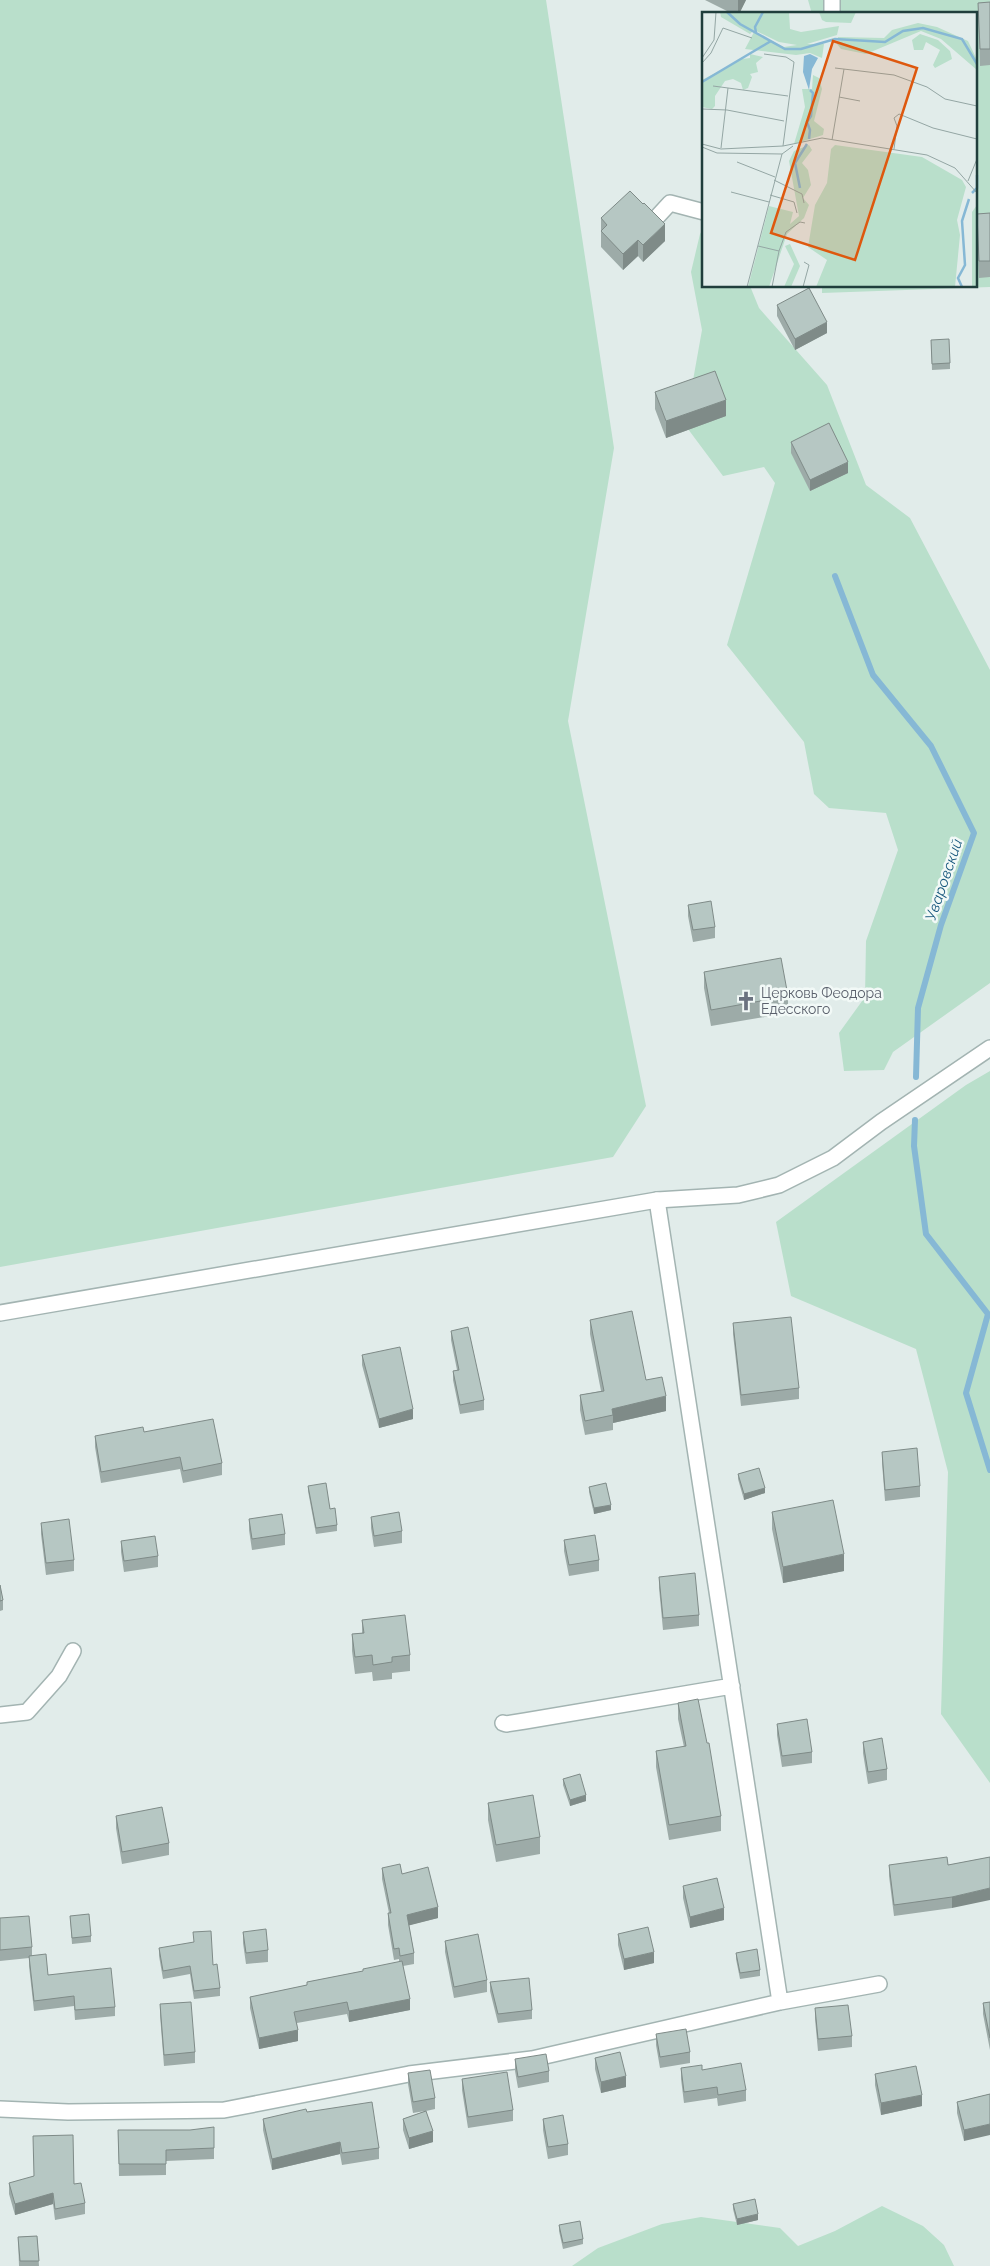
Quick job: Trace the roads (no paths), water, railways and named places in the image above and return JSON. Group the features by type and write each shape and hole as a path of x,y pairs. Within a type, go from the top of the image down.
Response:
{"street":[{"path":"658,216 670,203 702,211"},
{"path":"0,1313 657,1200 738,1195 779,1186 833,1158 881,1122 990,1048"},
{"path":"657,1200 780,2002"},
{"path":"0,1716 27,1712 59,1676 73,1651"},
{"path":"503,1722 506,1724 732,1686"},
{"path":"0,2109 68,2112 224,2110 409,2074 532,2059 780,2002 879,1984"}],"waterway":[{"name":"Уваровский","path":"835,576 873,675 931,746 974,833 941,925 918,1008 916,1077"},
{"name":"Уваровский","path":"915,1120 914,1146 926,1234 988,1314 966,1393 990,1470"}],"place":[{"name":"Церковь Феодора Едесского","path":"746,1001"}]}
